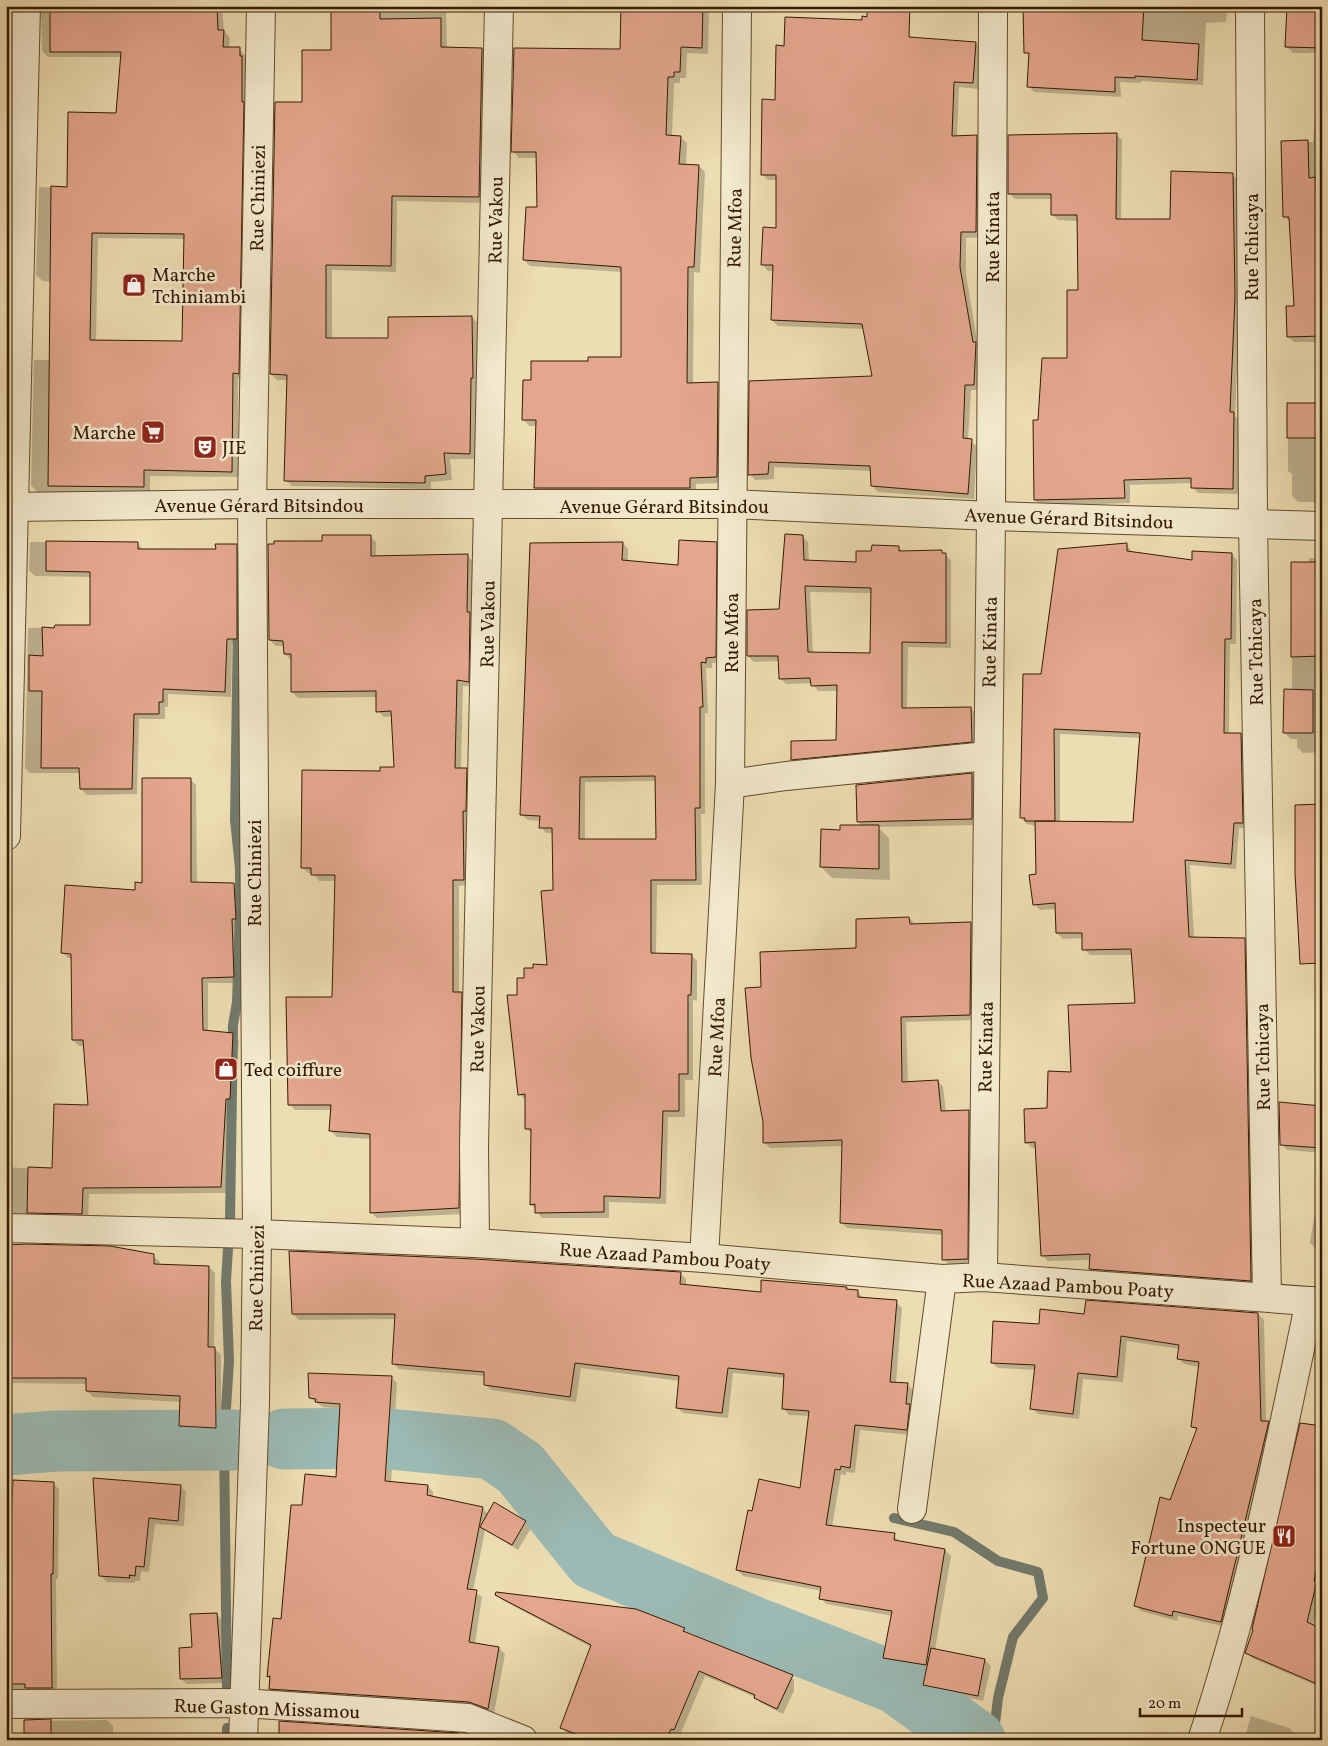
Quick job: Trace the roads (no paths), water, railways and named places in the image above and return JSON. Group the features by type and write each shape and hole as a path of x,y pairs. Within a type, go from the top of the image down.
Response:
{"street":[{"path":"6,836 11,507 26,6"},
{"name":"Rue Chiniezi","path":"243,1740 242,1703 255,1403 257,1234 252,504 261,6"},
{"name":"Rue Vakou","path":"475,1243 474,1146 490,506 499,6"},
{"name":"Rue Mfoa","path":"704,1258 730,784 731,504 737,6"},
{"name":"Rue Kinata","path":"983,1277 991,516 993,6"},
{"name":"Rue Tchicaya","path":"1250,6 1253,524 1267,1297"},
{"name":"Avenue Gérard Bitsindou","path":"11,507 252,504 490,506 731,504 991,516 1322,526"},
{"path":"730,784 786,776 988,756"},
{"name":"Rue Azaad Pambou Poaty","path":"6,1228 257,1234 475,1243 704,1258 942,1279 983,1277 1316,1302"},
{"path":"912,1508 942,1279"},
{"path":"1202,1740 1246,1588 1316,1302"},
{"name":"Rue Gaston Missamou","path":"6,1704 242,1703 468,1718 523,1740"}],"waterway":[{"path":"230,1221 233,1025 237,1002 240,911 240,868 235,820 239,559"},
{"path":"227,1694 224,1440 229,1361 226,1281 228,1249"},
{"path":"284,1439 379,1438 492,1449 520,1468 594,1560 756,1628 896,1683 975,1740"},
{"path":"6,1445 55,1441 234,1440"},
{"path":"894,1518 954,1532 998,1561 1038,1572 1043,1598 1013,1637 998,1698 993,1740"},
{"path":"227,1728 227,1740"}],"place":[{"name":"Marche Tchiniambi","path":"134,285"},
{"name":"Marche","path":"153,432"},
{"name":"JIE","path":"205,447"},
{"name":"Ted coiffure","path":"226,1069"},
{"name":"Inspecteur Fortune ONGUE","path":"1284,1536"}]}
